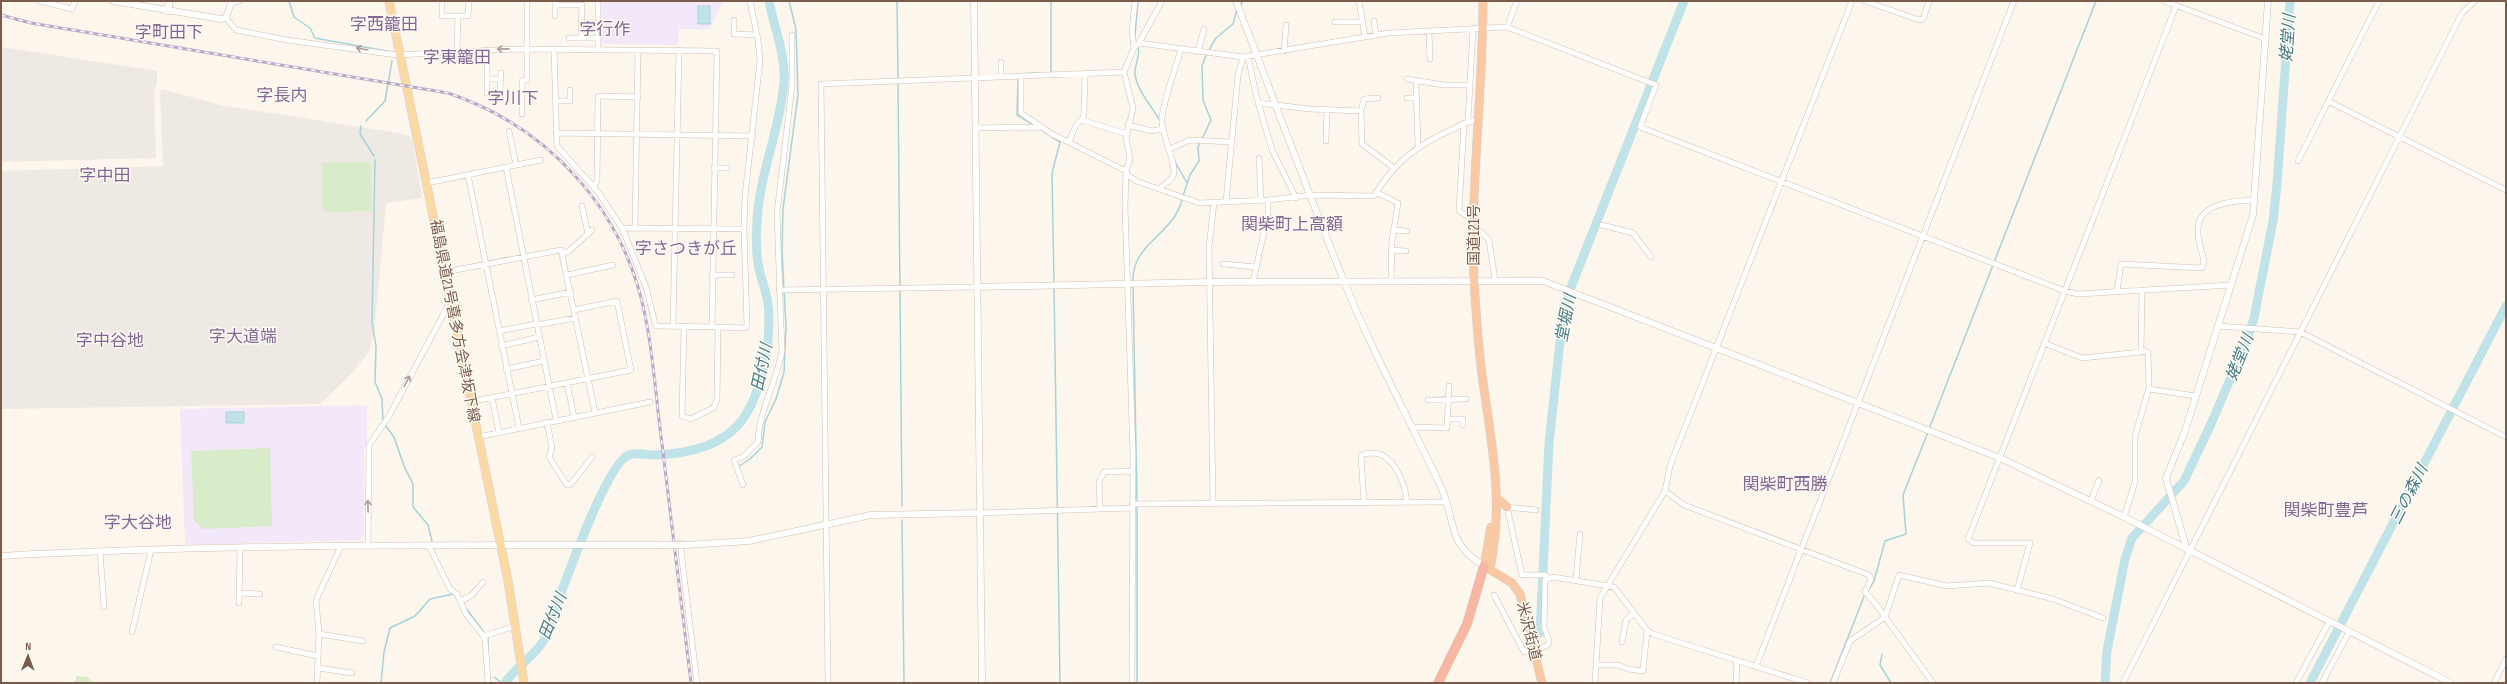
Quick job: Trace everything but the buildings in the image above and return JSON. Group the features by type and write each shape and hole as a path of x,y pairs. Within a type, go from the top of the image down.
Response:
{"highway":[{"name":"国道121号","path":"1483,1 1473,228 1474,280 1479,346 1498,499 1498,510 1487,567"},
{"name":"国道121号","path":"1487,567 1491,534 1495,468"},
{"path":"1498,499 1507,507 1498,510"},
{"path":"1438,683 1467,624 1487,567"},
{"path":"1444,683 1473,626 1487,567"},
{"name":"米沢街道","path":"1487,567 1512,583 1520,594 1542,683"}],"main road":[{"path":"168,11 169,1"},
{"name":"福島県道21号喜多方会津坂下線","path":"389,1 516,626 524,683"}],"street":[{"path":"40,1 72,9 75,1"},
{"path":"113,1 227,20 236,30 287,40 400,54 527,49 717,51 712,327"},
{"path":"227,20 232,2 239,1"},
{"path":"442,1 442,16 468,16 469,1"},
{"path":"522,114 522,80 527,80 527,1"},
{"path":"598,1 598,49"},
{"path":"554,49 555,94 557,101 557,147 594,187 622,228 646,287 655,324 745,328 747,325 744,229 746,182 760,62 757,35 750,1"},
{"path":"974,1 982,683"},
{"path":"1135,1 1132,31 1136,46"},
{"path":"1132,683 1132,471 1127,284 1126,171 1130,158 1126,134 1128,125 1132,118 1133,108 1124,72 1136,46 1162,1"},
{"path":"1236,1 1344,280 1374,351 1447,502 1457,541 1467,554 1487,567"},
{"path":"1359,1 1364,37"},
{"path":"1506,27 1517,1"},
{"path":"1595,683 1599,600 1607,584 1665,491 1670,466 1852,1"},
{"path":"1865,1 1917,20 1922,19 1929,1"},
{"path":"1756,666 2014,1"},
{"path":"2164,1 2266,39"},
{"path":"2188,550 2172,504 2167,485 2167,473 2185,431 2255,200 2268,1"},
{"path":"2298,161 2378,1"},
{"path":"2123,683 2188,550 2462,13 2475,1"},
{"path":"554,16 555,3 582,5 581,38"},
{"path":"2017,590 2030,543 1974,543 1968,539 2176,6"},
{"path":"457,51 458,16"},
{"path":"734,20 734,34 757,35"},
{"path":"1374,21 1376,35"},
{"path":"1336,22 1361,22"},
{"path":"1284,51 1286,25"},
{"path":"1136,46 1181,49 1245,57 1376,35 1483,27 1506,27 1656,85 1640,127 1782,180 2065,291 2078,294 2230,285"},
{"path":"1473,28 1470,85 1459,211 1473,220"},
{"path":"1198,52 1204,29"},
{"path":"1429,32 1430,59"},
{"path":"743,485 734,460 743,457 758,442 759,431 779,369 782,339 779,290 778,206 792,86 792,35"},
{"path":"569,38 598,38"},
{"path":"1160,189 1173,177 1173,159 1162,129 1162,117 1181,49"},
{"path":"487,50 487,93"},
{"path":"635,227 638,50"},
{"path":"673,326 679,50"},
{"path":"1245,57 1272,150 1296,198"},
{"path":"1226,202 1238,75 1245,57"},
{"path":"1001,62 1001,77"},
{"path":"828,683 821,84 1124,72"},
{"path":"1069,142 1076,125 1081,120 1085,104 1085,73"},
{"path":"487,79 501,76 500,89"},
{"path":"1021,77 1021,112 1069,142 1126,171 1128,175 1136,181 1199,203 1268,200 1312,195 1371,197 1394,168 1418,146 1466,122 1477,120"},
{"path":"1407,79 1444,85 1470,85"},
{"path":"1416,84 1418,146"},
{"path":"557,101 570,101 570,90"},
{"path":"594,187 597,181 598,96 638,97"},
{"path":"1378,98 1364,99 1360,111 1362,144 1394,168"},
{"path":"1407,98 1416,98"},
{"path":"2328,101 2506,190"},
{"path":"1258,103 1327,110 1360,111"},
{"path":"1326,141 1327,110"},
{"path":"1081,120 1126,134"},
{"path":"1128,125 1152,131 1162,129"},
{"path":"975,128 1043,127"},
{"path":"509,131 516,165"},
{"path":"556,133 752,136"},
{"path":"1170,149 1190,140 1231,142"},
{"path":"1259,158 1261,200"},
{"path":"427,183 541,160"},
{"path":"506,167 522,256 556,420"},
{"path":"714,168 727,168"},
{"path":"468,175 501,346 519,428"},
{"path":"1376,192 1398,201 1391,250 1391,280"},
{"path":"1253,282 1268,214 1268,200"},
{"path":"2117,291 2121,264 2201,269 2204,262 2198,227 2206,210 2215,206 2255,200"},
{"path":"1213,503 1209,237 1214,203"},
{"path":"445,272 557,250 568,252 590,232 582,206"},
{"path":"1602,225 1633,233 1651,257"},
{"path":"622,228 744,229"},
{"path":"1473,228 1481,232 1489,240 1496,280"},
{"path":"1394,230 1407,231"},
{"path":"1391,250 1406,251"},
{"path":"563,252 595,412"},
{"path":"1223,264 1256,267"},
{"path":"567,274 612,265"},
{"path":"712,275 732,275"},
{"path":"779,290 1344,280 1543,281 2000,458 2091,501 2451,683"},
{"path":"2141,352 2142,290"},
{"path":"531,300 571,292"},
{"path":"368,545 369,445 388,416 451,301"},
{"path":"470,402 631,370 616,301 574,310"},
{"path":"498,330 576,318"},
{"path":"684,326 682,416 691,419 713,408 717,400 718,327"},
{"path":"2218,326 2300,332 2506,438"},
{"path":"501,346 539,337"},
{"path":"2044,343 2082,358 2148,352 2150,357 2149,389 2136,436 2135,482 2124,518"},
{"path":"506,369 544,361"},
{"path":"567,383 574,417"},
{"path":"1411,427 1447,428 1449,386"},
{"path":"2149,389 2196,396"},
{"path":"492,398 499,432"},
{"path":"1428,400 1466,399"},
{"path":"478,437 650,402"},
{"path":"1447,419 1463,419 1463,425"},
{"path":"547,422 552,448 549,458 567,484 571,484 592,457"},
{"path":"1364,502 1361,459 1365,453 1378,454 1389,461 1403,483 1406,502"},
{"path":"1100,509 1099,482 1104,472 1132,471"},
{"path":"2091,501 2099,480"},
{"path":"1665,491 1684,504 1869,575 1871,579 1865,592 1933,683"},
{"path":"1,556 100,551 368,545 662,545 749,541 855,517 890,514 1100,509 1132,506 1213,503 1447,502"},
{"path":"1536,510 1507,507 1522,575 1544,576 1607,584 1618,590 1648,631 1808,683"},
{"path":"1576,580 1580,534"},
{"path":"682,544 697,683"},
{"path":"317,683 319,634 316,600 341,546"},
{"path":"429,546 450,589 457,594 466,614 487,643 488,682"},
{"path":"239,603 240,549"},
{"path":"132,632 151,550"},
{"path":"100,551 104,607"},
{"path":"1833,683 1850,641 1885,617 1900,575 1947,586 1989,583 2053,599 2103,618"},
{"path":"1494,595 1521,649 1524,652 1534,651 1548,644 1549,640 1544,627 1544,576"},
{"path":"460,601 472,595 483,582"},
{"path":"239,593 260,594"},
{"path":"1622,642 1626,620 1634,613"},
{"path":"2296,683 2331,622"},
{"path":"483,636 516,626"},
{"path":"1597,665 1618,665 1628,670 1642,670 1648,631"},
{"path":"2322,683 2347,631"},
{"path":"319,634 363,641"},
{"path":"276,648 318,656"},
{"path":"2494,683 2506,659"},
{"path":"1736,683 1737,661"},
{"path":"318,668 352,673"}],"shaded area":[{"path":"601,1 723,1 710,29 679,29 678,45 601,44"},
{"path":"1,47 157,71 157,83 154,90 156,158 1,162"},
{"path":"162,89 220,105 404,134 412,138 422,198 386,203 374,334 369,352 352,373 320,404 1,409 1,171 163,166 160,93"},
{"path":"367,405 367,443 364,450 364,535 360,540 185,545 180,409"}],"green space":[{"path":"369,162 371,164 372,211 323,212 322,163"},
{"path":"270,448 272,526 203,529 194,521 191,451"},
{"path":"77,676 88,677 93,683 74,683"}],"water":[{"path":"698,6 710,6 710,24 698,24"},
{"path":"226,412 244,412 244,423 226,423"}],"waterway":[{"path":"289,1 294,17 310,28 315,38 392,52"},
{"name":"田付川","path":"505,683 509,677 535,652 544,640 569,571 594,509 607,483 619,464 632,454 655,455 678,453 711,444 731,432 739,424 747,413 754,399 764,367 767,350 769,318 768,304 759,268 756,232 765,170 782,101 784,83 781,51 769,1"},
{"path":"738,467 750,459 762,447 765,422 776,399 784,372 786,327 782,251 783,209 798,95 796,29 789,1"},
{"path":"897,1 898,79"},
{"path":"1051,1 1051,73"},
{"path":"1135,35 1138,1"},
{"path":"1240,6 1243,1"},
{"name":"堂堀川","path":"1540,633 1549,443 1564,305 1684,1"},
{"path":"1929,429 2096,1"},
{"name":"姥堂川","path":"2105,683 2107,651 2125,559 2132,538 2184,481 2211,424 2246,342 2254,318 2273,221 2290,1"},
{"path":"1209,50 1216,38 1233,24 1237,9"},
{"path":"1138,46 1139,54 1135,70 1136,80 1160,121"},
{"path":"1202,139 1211,120 1203,100 1202,66 1207,53"},
{"path":"366,121 385,101 392,61"},
{"path":"1018,74 1036,73"},
{"path":"1018,78 1017,115 1034,125"},
{"path":"898,83 902,506"},
{"path":"361,126 360,134 374,156"},
{"path":"1040,129 1047,134"},
{"path":"1052,137 1060,142 1052,173 1054,284"},
{"path":"1183,196 1190,175 1199,161 1198,147 1200,142"},
{"path":"375,160 372,322 376,346 375,382 382,399 383,420"},
{"path":"1174,160 1187,183"},
{"path":"1133,282 1134,269 1139,258 1146,248 1171,221 1178,211 1182,199"},
{"path":"1133,285 1137,502"},
{"path":"1054,287 1060,683"},
{"name":"三の森川","path":"2310,683 2506,306"},
{"path":"385,425 394,437 404,466 413,484 413,507 428,525 432,541"},
{"path":"1869,589 1874,581 1885,541 1906,534 1903,495 1928,432"},
{"path":"1137,505 1137,683"},
{"path":"902,520 904,683"},
{"path":"381,683 384,652 390,628 415,616 430,599 453,594"},
{"path":"1830,683 1865,594"},
{"path":"466,608 485,634"},
{"path":"488,637 488,653"},
{"path":"1882,654 1880,665 1891,683"},
{"path":"494,677 502,683"}],"railway":[{"path":"1,15 31,23 448,93 485,108 518,127 549,150 576,177 600,208 620,241 635,277 645,315 653,363 691,683"}],"district":[{"name":"字西籠田","path":"384,24"},
{"name":"字行作","path":"605,29"},
{"name":"字町田下","path":"169,32"},
{"name":"字東籠田","path":"457,57"},
{"name":"字長内","path":"282,95"},
{"name":"字川下","path":"513,98"},
{"name":"字中田","path":"105,175"},
{"name":"関柴町上高額","path":"1292,224"},
{"name":"字さつきが丘","path":"686,248"},
{"name":"字大道端","path":"243,336"},
{"name":"字中谷地","path":"110,340"},
{"name":"関柴町西勝","path":"1785,484"},
{"name":"関柴町豊芦","path":"2326,510"},
{"name":"字大谷地","path":"138,522"}]}
